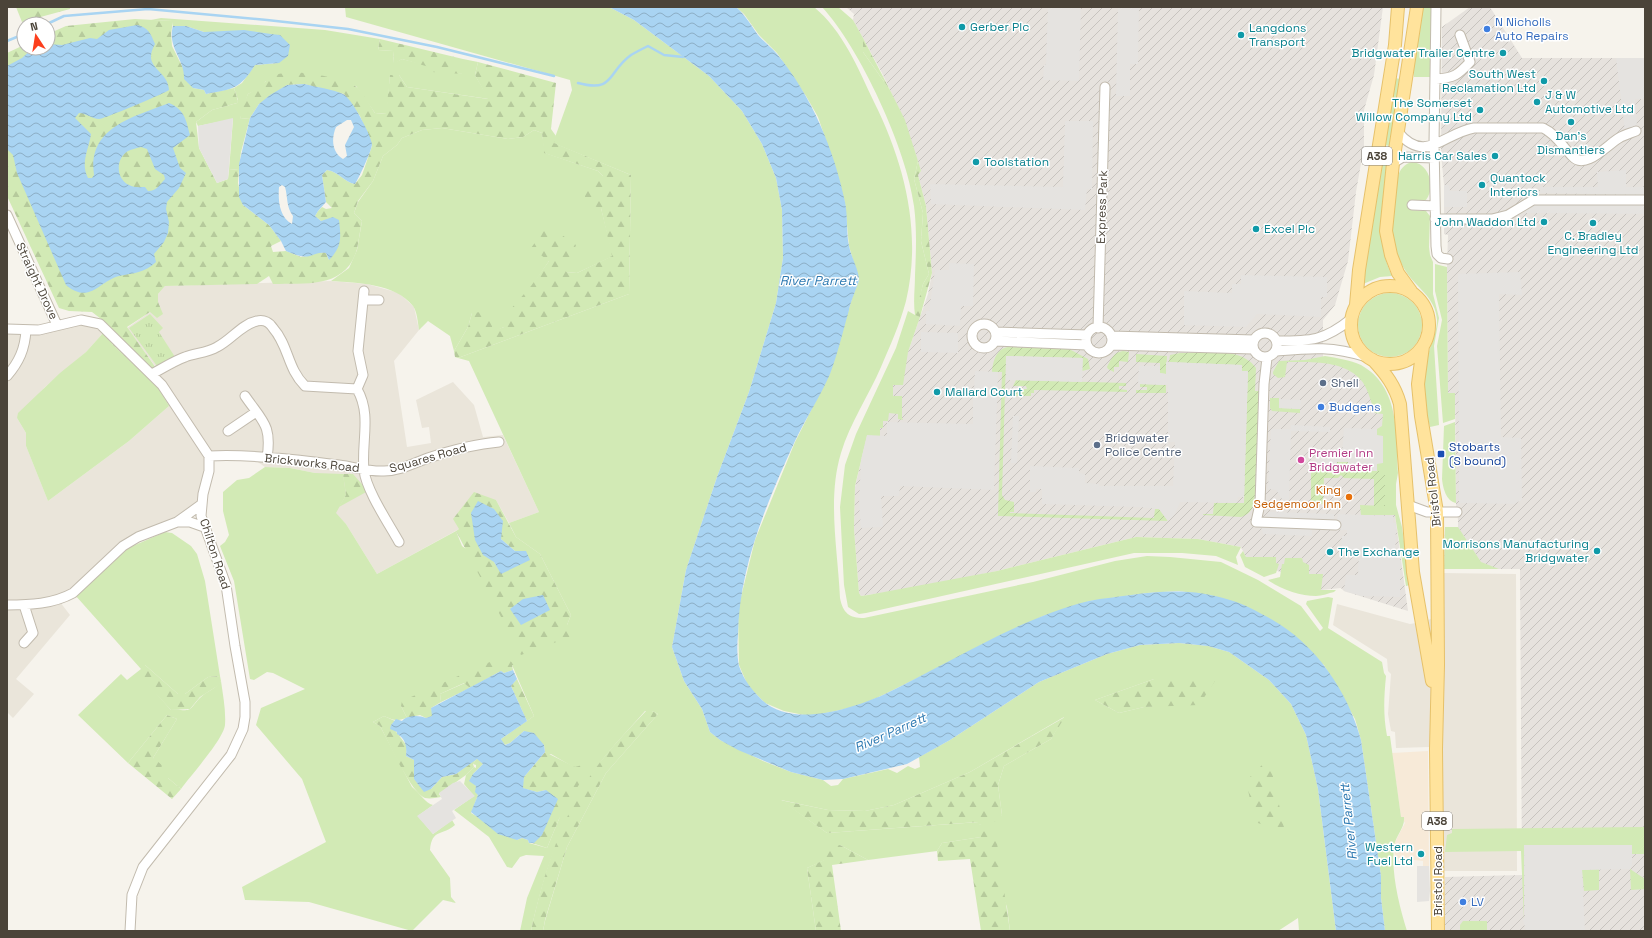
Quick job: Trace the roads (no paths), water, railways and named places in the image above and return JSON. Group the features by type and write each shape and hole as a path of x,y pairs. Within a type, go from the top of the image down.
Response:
{"main road":[{"name":"A38","path":"1356,305 1359,270 1395,45 1398,7"},
{"name":"A38","path":"1411,291 1398,273 1391,255 1386,231 1393,163 1417,7"},
{"path":"1394,286 1411,291 1423,304 1429,320 1429,329 1423,346 1417,353 1401,363 1391,364 1370,359 1353,340 1351,319 1356,305 1368,292 1376,288 1394,286"},
{"name":"Bristol Road","path":"1423,346 1418,384 1421,416 1437,512 1436,712 1438,931"},
{"name":"Bristol Road","path":"1370,359 1388,376 1396,390 1400,404 1413,572 1436,712"}],"street":[{"path":"1436,7 1434,144 1435,219 1437,254 1441,258 1448,259"},
{"path":"1436,79 1458,75 1470,62 1460,35"},
{"name":"Express Park","path":"1098,328 1105,87"},
{"path":"1398,132 1407,142 1414,146 1421,147 1441,142 1464,130 1474,128 1543,128 1552,132 1574,159 1581,161 1590,158 1620,137 1636,131"},
{"path":"1393,163 1404,157 1435,158"},
{"path":"1435,219 1492,219 1508,215 1533,200 1645,200"},
{"path":"1412,205 1435,206"},
{"name":"Straight Drove","path":"7,215 57,325"},
{"path":"152,374 186,357 202,354 218,347 246,326 258,321 263,321 273,328 285,348 291,368 297,378 305,386 357,388 363,375 358,350 363,296 379,300"},
{"path":"1277,341 1308,341 1322,338 1351,319"},
{"path":"7,329 39,330 81,320 100,324 152,374 173,400 181,416 208,456"},
{"path":"1087,340 1092,330 1098,328 1106,330 1111,340"},
{"path":"7,376 20,358 24,349 26,330"},
{"path":"1253,345 1259,334 1266,333 1272,335 1277,341 1276,351"},
{"path":"996,336 1087,340"},
{"path":"1087,340 1092,351 1100,353 1106,350 1111,340"},
{"path":"1111,340 1253,345"},
{"path":"1253,345 1259,356 1267,358"},
{"path":"1336,525 1256,522 1261,491 1264,384 1267,358 1276,351 1321,348 1337,349 1370,359"},
{"name":"Brickworks Road","path":"208,456 234,455 267,458 340,466 364,471 365,414 363,399 357,388"},
{"path":"245,396 268,429 270,442 267,458"},
{"path":"228,431 256,412"},
{"name":"Squares Road","path":"364,471 386,471 398,469 453,450 482,443 499,442"},
{"name":"Chilton Road","path":"130,931 132,895 143,867 231,755 243,729 245,702 234,646 226,585 214,549 204,527 202,516 202,504 209,471 208,456"},
{"path":"364,471 371,490 399,542"},
{"path":"7,605 24,605 64,598 73,592 123,546 138,537 177,522 202,504"},
{"path":"1408,505 1427,512 1456,512"},
{"path":"177,522 190,522 204,527"},
{"path":"24,605 33,633 24,643"}],"water":[{"name":"River Parrett","path":"609,7 736,7 758,35 777,54 811,105 835,162 845,202 849,246 858,272 859,280 830,374 795,441 774,487 756,535 743,585 737,643 738,659 743,676 754,692 774,708 788,713 804,715 821,714 854,706 883,695 1036,618 1089,601 1168,591 1193,592 1218,596 1241,604 1271,619 1287,629 1302,642 1328,671 1348,704 1361,740 1381,876 1381,898 1385,931 1336,931 1318,789 1306,735 1291,704 1269,680 1229,652 1208,646 1179,643 1140,645 1107,654 1039,682 950,740 907,764 843,779 823,780 791,772 738,750 720,740 710,732 702,709 684,681 672,647 686,570 717,477 749,392 776,303 783,258 782,210 776,178 762,144 742,111 709,76 634,20"},
{"path":"137,25 144,27 150,34 155,44 151,59 153,64 168,83 169,90 134,106 99,119 79,113 75,118 91,134 85,161 88,178 92,178 94,175 94,159 98,145 105,135 116,126 142,113 169,103 182,112 190,135 173,148 180,168 186,173 179,188 167,202 166,209 169,222 168,233 164,242 154,254 156,262 152,266 143,270 119,276 94,290 82,293 74,291 66,285 17,173 13,155 7,149 7,66 24,56 56,56 56,45 62,45 90,38 97,39 109,30","holes":["141,147 147,149 155,169 164,175 165,179 156,189 148,191 145,187 133,187 125,182 120,174 119,164 121,159 128,151"]},
{"path":"173,26 186,26 204,32 244,30 280,35 290,45 288,56 279,63 255,65 245,79 235,87 206,94 204,90 193,88 184,79 182,65 172,41"},
{"path":"304,84 329,89 343,94 351,102 371,139 372,144 368,158 355,184 331,171 327,170 322,175 326,202 315,216 321,221 333,217 339,220 340,226 340,242 336,251 329,260 326,253 304,256 286,251 281,241 269,225 243,205 239,197 239,164 250,118 259,104 270,95 287,85","holes":["347,120 351,120 354,127 345,145 347,156 343,159 339,156 335,149 333,136 336,127","282,185 285,187 288,206 293,216 292,224 284,217 280,208 279,187"]},
{"path":"478,501 494,509 503,521 501,539 515,551 526,551 530,560 501,574 494,562 483,555 475,540 471,513"},
{"path":"543,595 550,610 521,625 510,609 523,599"},
{"path":"513,670 517,679 511,686 527,721 501,739 505,745 510,743 524,731 534,733 544,745 545,752 524,777 523,788 537,792 546,790 558,799 542,835 534,843 529,843 528,840 522,838 517,840 498,834 471,812 478,795 475,792 476,786 469,781 473,774 483,764 477,759 456,774 442,777 431,789 424,792 414,779 414,760 406,756 406,746 404,741 397,734 397,732 390,729 391,725 396,719 402,721 410,717 420,716 426,718 432,716 431,708 501,671 504,673"}],"waterway":[{"path":"56,20 64,16 148,9 348,29 437,47 554,76"},
{"path":"7,41 16,37"},
{"path":"578,83 590,85 605,83 623,61 648,46 664,55 683,57"}],"place":[{"name":"Gerber Plc","path":"962,27"},
{"name":"N Nicholls Auto Repairs","path":"1487,29"},
{"name":"Langdons Transport","path":"1241,35"},
{"name":"Bridgwater Trailer Centre","path":"1503,53"},
{"name":"South West Reclamation Ltd","path":"1544,81"},
{"name":"J & W Automotive Ltd","path":"1537,102"},
{"name":"The Somerset Willow Company Ltd","path":"1480,110"},
{"name":"Dan's Dismantlers","path":"1571,122"},
{"name":"Harris Car Sales","path":"1495,156"},
{"name":"Toolstation","path":"976,162"},
{"name":"Quantock Interiors","path":"1482,185"},
{"name":"John Waddon Ltd","path":"1544,222"},
{"name":"C. Bradley Engineering Ltd","path":"1593,223"},
{"name":"Excel Plc","path":"1256,229"},
{"name":"Shell","path":"1323,383"},
{"name":"Mallard Court","path":"937,392"},
{"name":"Budgens","path":"1321,407"},
{"name":"Bridgwater Police Centre","path":"1097,445"},
{"name":"Stobarts (S bound)","path":"1441,454"},
{"name":"Premier Inn Bridgwater","path":"1301,460"},
{"name":"King Sedgemoor Inn","path":"1349,497"},
{"name":"Morrisons Manufacturing Bridgwater","path":"1597,551"},
{"name":"The Exchange","path":"1330,552"},
{"name":"Western Fuel Ltd","path":"1421,854"},
{"name":"LV","path":"1463,902"}]}
